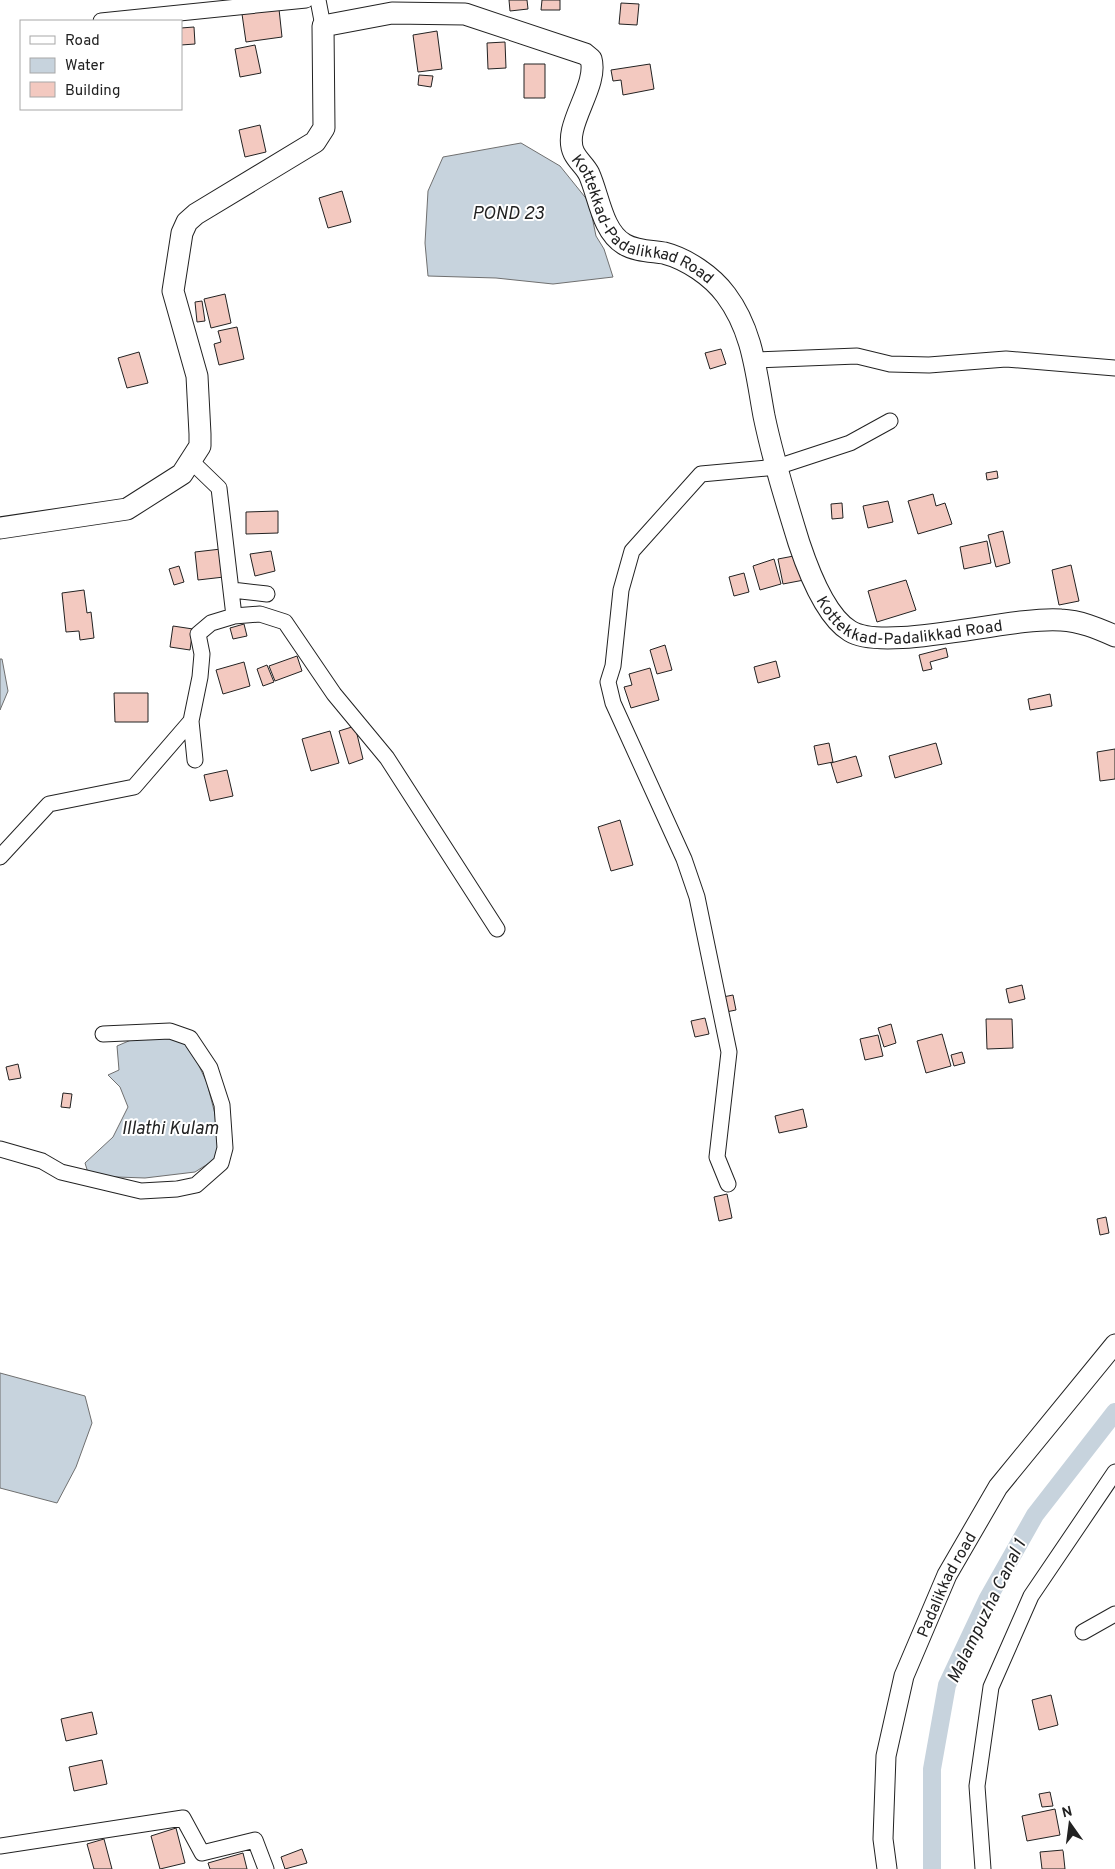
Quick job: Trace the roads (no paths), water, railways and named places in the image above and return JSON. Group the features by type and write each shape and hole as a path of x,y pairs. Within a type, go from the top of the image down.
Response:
{"main road":[{"name":"Kottekkad-Padalikkad Road","path":"323,26 392,13 465,14 586,54 591,59 593,65 571,138 572,148 589,173 614,236 624,245 666,254 682,261 710,278 725,294 737,312 756,360 764,416 777,467 806,563 836,619 850,632 868,638 894,638 1033,620 1060,620 1088,624 1115,636"},
{"path":"0,528 127,509 182,474 191,461 200,446 197,376 173,291 182,233 187,222 196,214 315,142 324,128 323,26"}],"street":[{"path":"111,20 306,0"},
{"path":"318,0 323,26"},
{"path":"756,360 857,356 890,364 929,365 1006,359 1115,368"},
{"path":"728,1184 717,1157 729,1052 697,898 684,859 612,703 608,682 613,666 622,590 632,551 701,474 777,467 850,443 890,421"},
{"path":"191,461 219,488 234,616"},
{"path":"232,590 267,594"},
{"path":"195,760 191,721 200,677 202,654 198,634 211,622 234,616 260,614 285,622 334,694 387,758 497,929"},
{"path":"0,856 49,804 134,787 191,721"},
{"path":"0,1150 42,1161 61,1172 141,1191 177,1189 196,1184 221,1163 225,1148 222,1105 210,1068 190,1038 170,1031 103,1034"},
{"name":"Padalikkad road","path":"887,1869 883,1839 886,1756 904,1676 947,1574 998,1487 1115,1344"},
{"path":"982,1869 977,1786 991,1688 1031,1596 1115,1472"},
{"path":"1083,1632 1115,1614"},
{"path":"0,1846 183,1818 202,1853 256,1840 266,1869"}],"water":[{"name":"POND 23","path":"521,143 560,166 589,202 596,236 604,249 613,277 553,284 496,278 428,276 425,243 428,191 443,157"},
{"path":"0,659 2,659 8,691 0,710"},
{"name":"Illathi Kulam","path":"154,1038 187,1040 207,1083 225,1153 195,1172 145,1178 89,1176 85,1163 113,1137 128,1107 120,1087 108,1075 119,1070 117,1046 131,1040"},
{"path":"0,1373 85,1396 92,1423 76,1467 57,1503 0,1488"}],"waterway":[{"name":"Malampuzha Canal 1","path":"932,1869 932,1769 947,1685 987,1600 1035,1515 1115,1412"}]}
